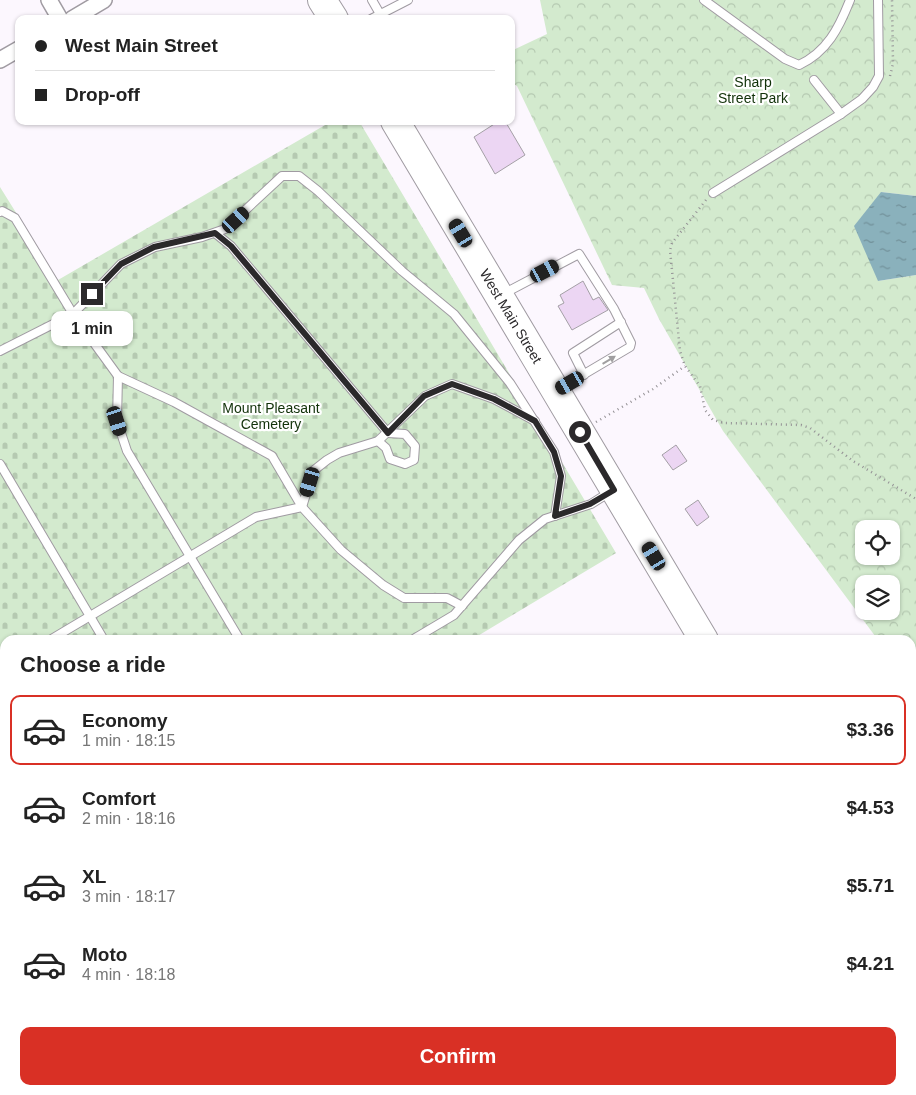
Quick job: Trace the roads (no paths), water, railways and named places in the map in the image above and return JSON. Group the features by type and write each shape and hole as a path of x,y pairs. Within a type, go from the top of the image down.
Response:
{"highway":[{"path":"322,0 331,15"},
{"name":"West Main Street","path":"397,125 701,635"}],"street":[{"path":"49,0 58,15"},
{"path":"79,15 104,0"},
{"path":"0,60 15,51"}],"lane":[{"path":"372,0 380,14 408,0"},
{"path":"704,0 785,59 799,65 813,59 826,47 841,22 850,0"},
{"path":"713,193 862,99 879,76 878,0"},
{"path":"814,80 841,114"},
{"path":"0,351 73,314 121,264 154,247 225,229 282,176 298,176 318,191 402,271 454,314 510,383 554,452 561,476 555,516"},
{"path":"0,212 2,211 15,218 73,314 118,376 174,402 272,456 302,507 341,550 383,585 404,598 447,598 462,606"},
{"path":"215,233 231,246 388,433 405,434 415,446 414,460 405,464 390,459 386,448 378,441"},
{"path":"499,296 579,254 621,322 631,343 628,348 556,391"},
{"path":"584,375 573,352 621,322"},
{"path":"118,376 117,421 127,451 237,635"},
{"path":"302,507 313,471 339,453 378,441 424,396 452,384 494,399 535,421"},
{"path":"0,464 101,635"},
{"path":"420,635 454,615 519,540 545,519 590,504 614,490"},
{"path":"59,635 256,517 302,507"}],"water":[{"path":"881,192 916,196 916,275 878,281 854,226"}],"park label":[{"name":"Sharp Street Park","path":"753,90"},
{"name":"Mount Pleasant Cemetery","path":"271,416"}]}
